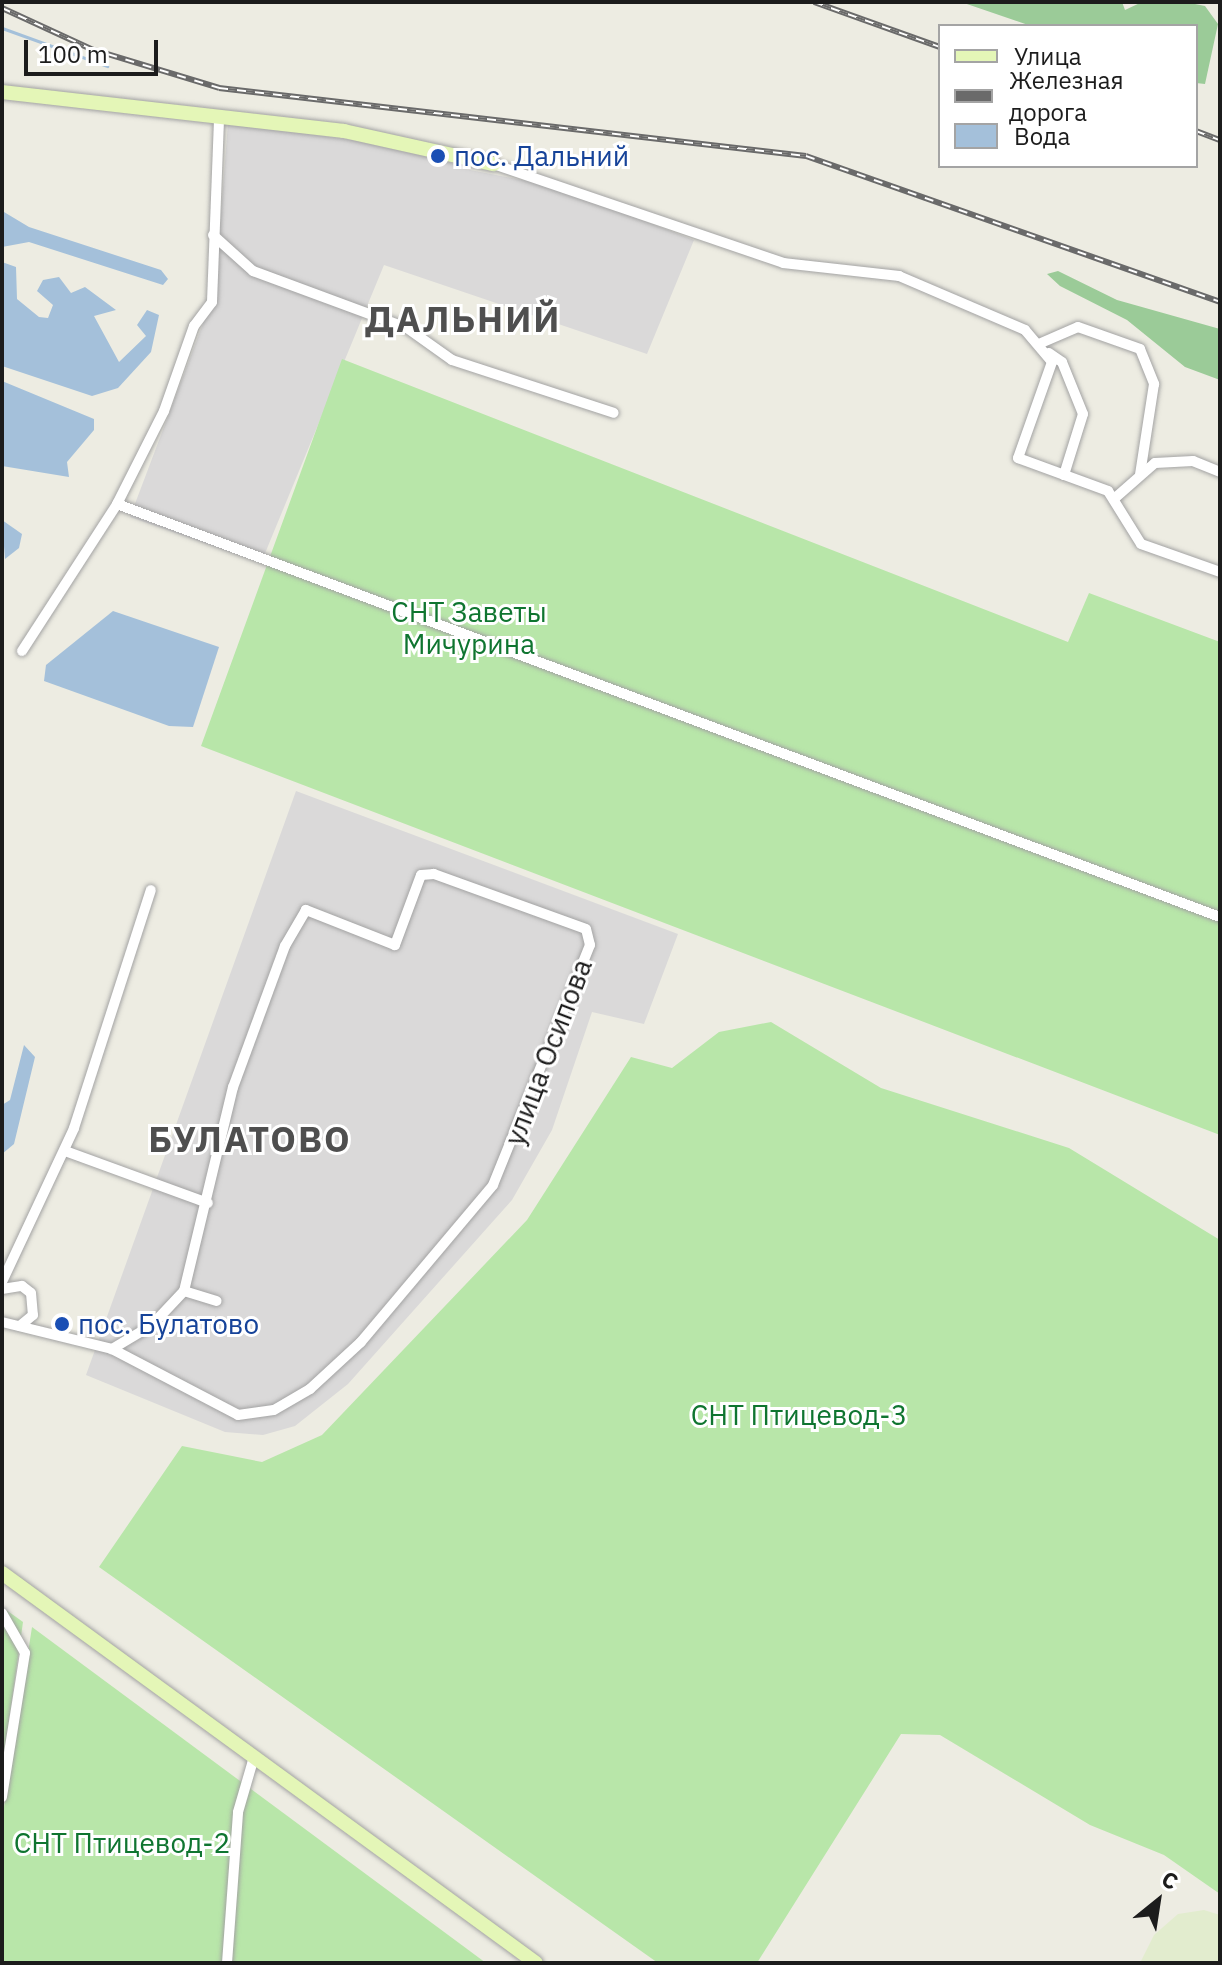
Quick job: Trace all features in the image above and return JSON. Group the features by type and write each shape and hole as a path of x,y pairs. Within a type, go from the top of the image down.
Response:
{"main road":[{"path":"2,92 427,144 493,164"},
{"path":"2,1573 536,1963"}],"street":[{"path":"22,651 117,504 164,411 194,326 212,302 219,117"},
{"path":"493,164 783,263 913,281 1001,317 1041,343 1062,362 1083,414 1064,475"},
{"path":"213,235 253,271 407,328 452,360 614,413"},
{"path":"1041,343 1078,327 1140,349 1154,384 1140,474"},
{"path":"1049,353 1049,376 1018,458 1115,498 1141,544 1220,572"},
{"path":"1115,498 1140,474 1173,459 1220,472"},
{"path":"117,504 1220,917"},
{"name":"улица Осипова","path":"2,1322 112,1349 238,1415 274,1410 333,1371 493,1185 590,945 586,929 434,874 419,879 395,945 306,910 285,946 233,1087 208,1203 184,1291 152,1325 112,1349"},
{"path":"2,1282 65,1151 135,958 151,890"},
{"path":"65,1151 208,1203"},
{"path":"2,1289 22,1286 31,1293 33,1315 20,1326"},
{"path":"184,1291 216,1301"},
{"path":"2,1613 25,1653 2,1797"},
{"path":"227,1963 241,1787 254,1757"}],"shaded area":[{"path":"228,123 430,151 460,168 553,186 694,240 647,354 384,265 261,563 130,517 215,292"},
{"path":"296,791 678,934 644,1024 592,1012 552,1130 512,1200 348,1384 295,1426 263,1435 225,1432 86,1375"}],"green space":[{"path":"961,2 1122,2 1125,10 1142,2 1185,2 1205,6 1218,24 1205,84 1198,83 1198,24 1025,24"},
{"path":"1058,271 1117,300 1220,329 1220,380 1185,367 1127,320 1060,286 1047,274"},
{"name":"СНТ Заветы Мичурина","path":"342,359 1068,642 1089,593 1220,642 1220,1135 201,746"},
{"name":"СНТ Птицевод-3","path":"771,1022 881,1088 1069,1148 1220,1240 1220,1894 1164,1855 1090,1825 940,1735 901,1734 757,1963 658,1963 99,1567 182,1446 262,1462 322,1435 527,1220 631,1057 672,1068 719,1032"},
{"path":"2,1607 23,1622 2,1770"},
{"name":"СНТ Птицевод-2","path":"32,1627 486,1963 2,1963 2,1820"},
{"path":"1204,1910 1220,1915 1220,1963 1140,1963 1154,1935 1178,1914"}],"water":[{"path":"2,195 4,212 29,227 161,270 168,279 163,285 29,242 2,247"},
{"path":"2,262 16,267 17,299 39,317 48,318 53,305 37,291 43,280 59,277 71,293 85,287 116,310 94,316 119,362 146,336 137,325 147,310 159,315 151,352 118,388 92,396 2,366"},
{"path":"2,381 94,419 94,430 67,462 69,477 2,466"},
{"path":"2,520 22,534 19,548 5,559"},
{"path":"113,611 219,647 193,727 169,726 44,681 46,665"},
{"path":"24,1045 35,1057 14,1144 2,1154 2,1105 10,1100"}],"waterway":[{"path":"2,28 107,66"}],"railway":[{"path":"814,2 938,46"},
{"path":"2,8 91,49 219,88 806,156 1220,302"},
{"path":"1198,132 1220,140"}],"place":[{"name":"пос. Дальний","path":"438,156"},
{"name":"пос. Булатово","path":"62,1324"}],"district":[{"name":"ДАЛЬНИЙ","path":"463,319"},
{"name":"БУЛАТОВО","path":"250,1139"}]}
